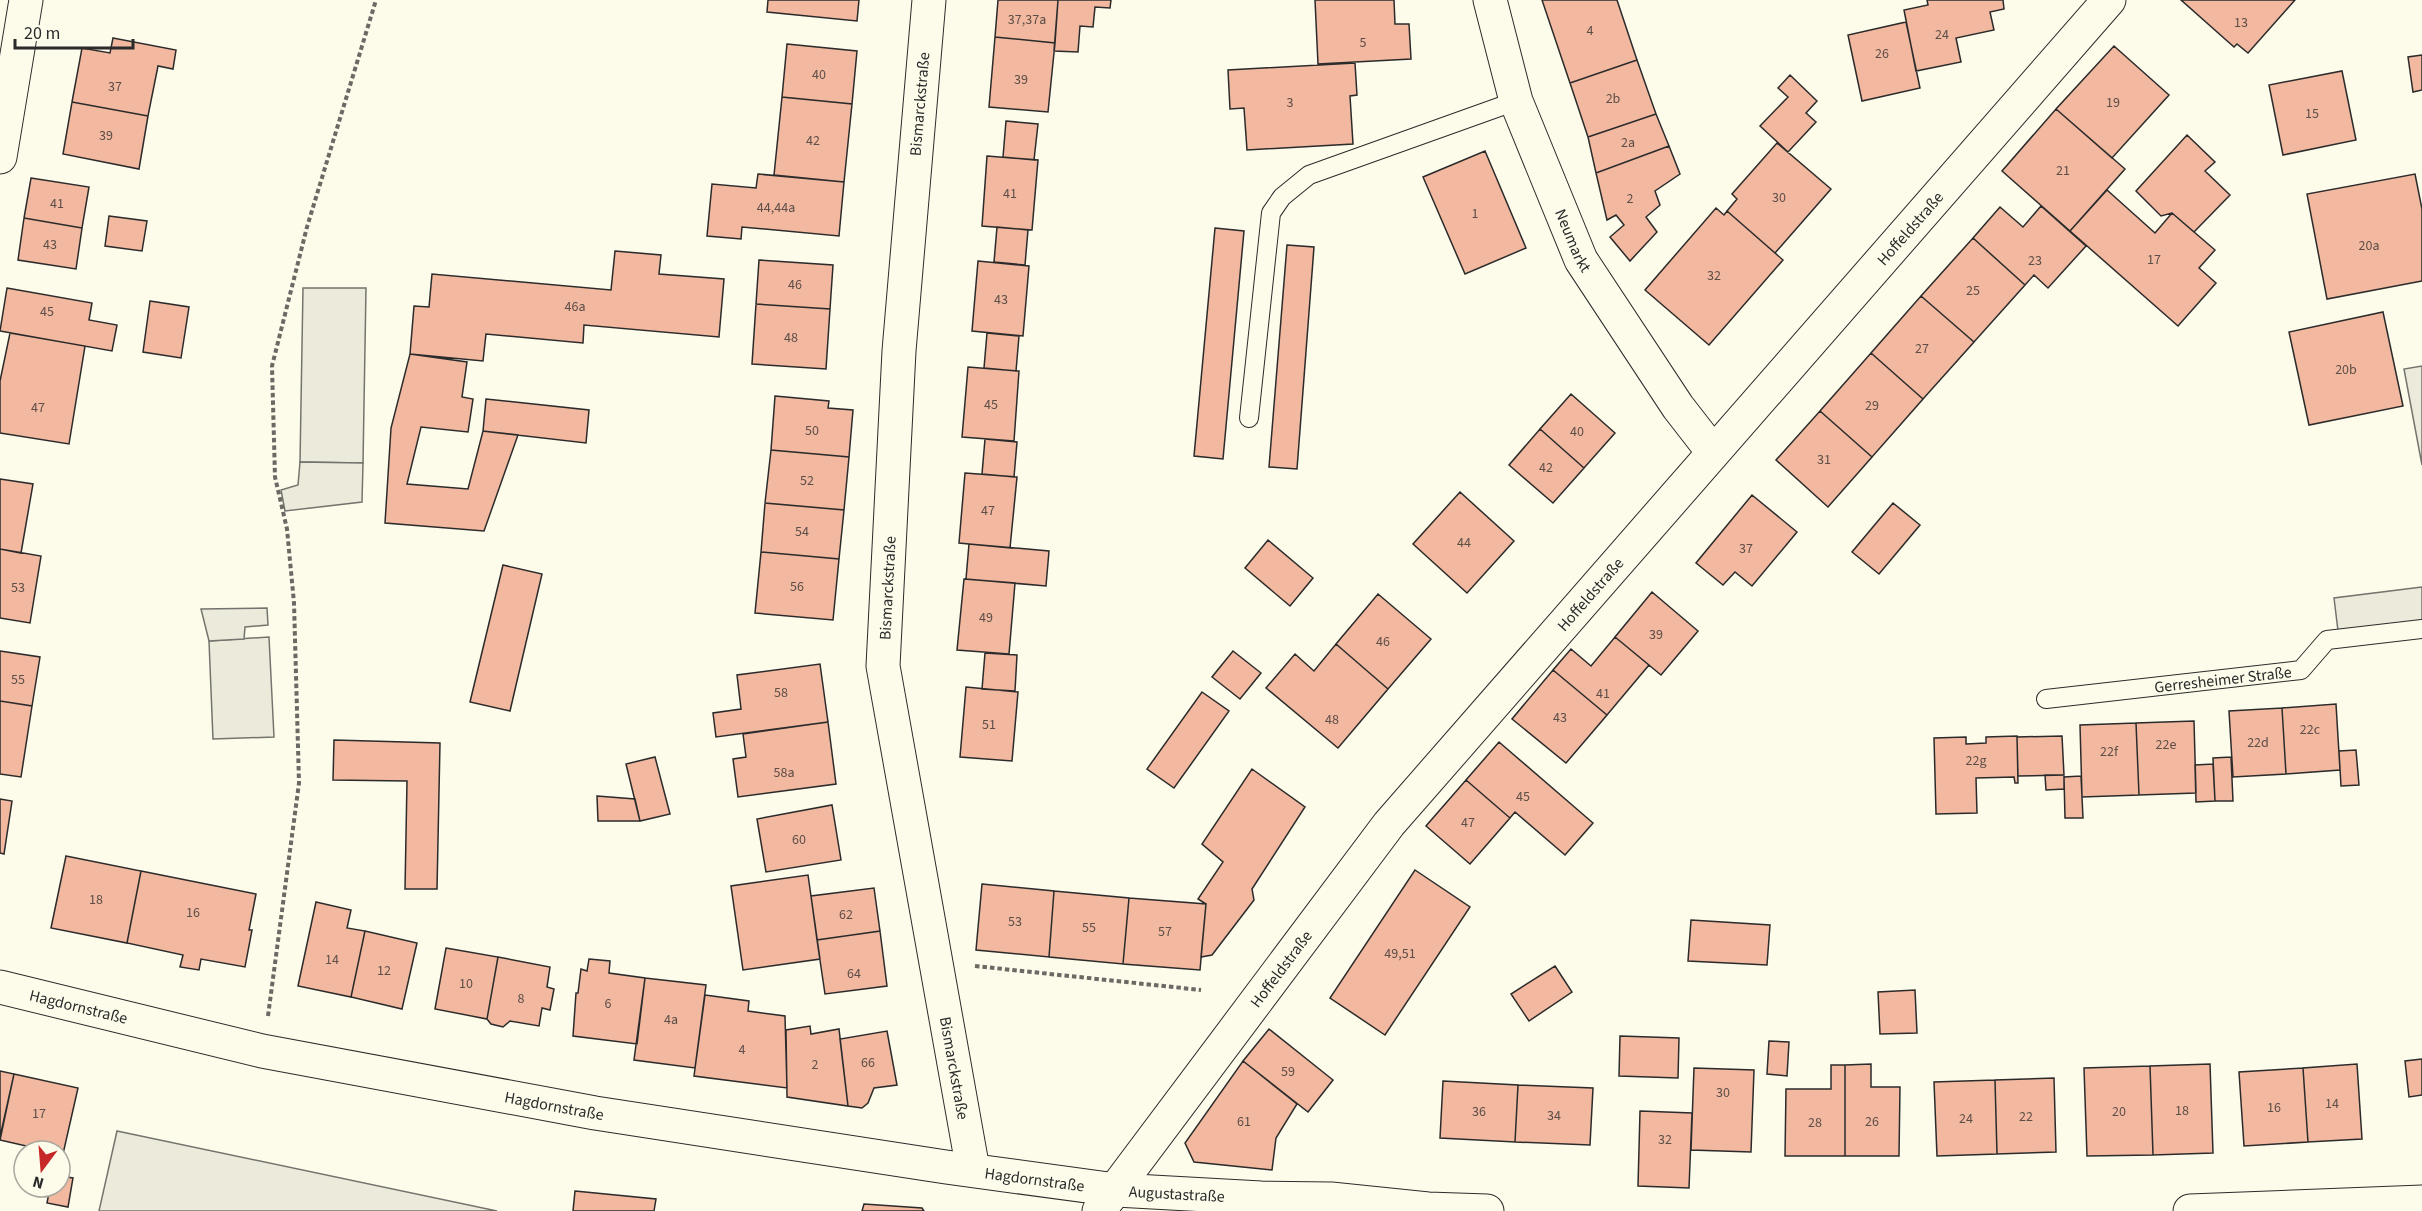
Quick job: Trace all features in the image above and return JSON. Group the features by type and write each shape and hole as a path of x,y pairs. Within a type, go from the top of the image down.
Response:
{"street":[{"path":"0,157 26,0"},
{"name":"Bismarckstraße","path":"929,0 899,351 883,666 973,1170"},
{"name":"Neumarkt","path":"1490,0 1516,100 1581,260 1678,407 1713,452"},
{"name":"Hoffeldstraße","path":"1108,1200 1160,1127 1389,824 2109,0"},
{"name":"Hagdornstraße","path":"0,987 262,1051 595,1113 973,1170 1108,1200"},
{"name":"Augustastraße","path":"1108,1200 1331,1199 1428,1209 1487,1211"},
{"path":"2190,1211 2422,1202"}],"lane":[{"path":"1249,418 1271,213 1282,197 1309,176 1516,100"},
{"name":"Gerresheimer Straße","path":"2046,699 2301,670 2327,640 2422,629"}],"path":[{"path":"269,1014 299,783 294,603 286,529 275,477 272,366 307,226 376,0"},
{"path":"971,966 1201,990"}],"shaded area":[{"path":"303,288 366,288 363,463 300,462"},
{"path":"2422,366 2422,465 2404,369"},
{"path":"300,462 363,463 362,502 285,511 281,490 298,485"},
{"path":"2422,587 2422,629 2339,639 2334,598"},
{"path":"267,608 268,625 245,627 244,639 209,641 201,609"},
{"path":"269,637 274,737 213,739 209,641"},
{"path":"117,1131 497,1211 99,1211"}],"building":[{"path":"768,0 859,0 857,21 767,12"},
{"path":"998,0 1058,0 1055,43 995,37"},
{"path":"1058,0 1111,0 1110,8 1095,7 1093,27 1080,26 1078,52 1054,51"},
{"path":"1315,0 1394,0 1395,24 1409,24 1411,59 1318,64"},
{"path":"1542,0 1617,0 1637,60 1570,83"},
{"path":"1927,0 2003,0 2004,9 1990,12 1994,30 1956,38 1961,62 1916,71 1904,10 1928,5"},
{"path":"2181,0 2295,0 2248,53 2237,44 2234,47"},
{"path":"1906,22 1920,88 1862,101 1848,35"},
{"path":"995,37 1055,43 1048,112 989,107"},
{"path":"113,38 176,50 173,69 158,66 148,116 72,102 82,48 110,53"},
{"path":"787,44 857,51 852,104 782,97"},
{"path":"2114,46 2169,95 2112,158 2056,109"},
{"path":"2422,55 2422,90 2413,92 2408,57"},
{"path":"1637,60 1656,114 1588,137 1570,83"},
{"path":"1355,63 1357,95 1350,96 1353,144 1247,150 1244,108 1230,109 1228,70"},
{"path":"2342,71 2356,140 2283,155 2269,85"},
{"path":"1790,75 1817,101 1806,113 1816,122 1788,152 1760,126 1788,97 1778,88"},
{"path":"782,97 852,104 844,182 774,175"},
{"path":"72,102 148,116 139,169 63,154"},
{"path":"2056,109 2125,169 2070,231 2002,171"},
{"path":"1656,114 1669,146 1596,173 1588,137"},
{"path":"1006,121 1038,124 1034,160 1003,157"},
{"path":"2187,135 2215,162 2205,171 2230,195 2194,232 2172,213 2161,216 2136,191"},
{"path":"1777,143 1831,189 1775,253 1727,211 1737,199 1732,194"},
{"path":"1669,146 1680,174 1655,191 1660,205 1646,217 1657,232 1630,261 1610,237 1624,225 1616,215 1607,220 1596,173"},
{"path":"1485,151 1526,248 1465,274 1423,177"},
{"path":"987,156 1038,160 1032,230 982,226"},
{"path":"758,174 844,182 839,236 742,227 741,239 707,236 712,184 756,188"},
{"path":"2415,174 2422,209 2422,281 2327,299 2307,194"},
{"path":"31,178 89,187 82,228 24,218"},
{"path":"2107,190 2155,233 2172,213 2215,250 2199,268 2216,283 2178,326 2070,231"},
{"path":"2041,206 2086,246 2048,288 2034,275 2025,285 1973,238 2000,207 2023,227"},
{"path":"1716,208 1724,215 1727,211 1783,260 1709,345 1645,290"},
{"path":"109,216 147,221 142,251 105,246"},
{"path":"24,218 82,228 76,269 18,260"},
{"path":"997,227 1028,230 1025,265 994,262"},
{"path":"1215,228 1244,231 1223,459 1194,456"},
{"path":"1973,238 2025,285 1974,342 1921,296"},
{"path":"1287,245 1314,247 1297,469 1269,467"},
{"path":"615,251 661,255 659,274 724,279 719,337 584,325 583,343 486,334 483,361 410,354 414,306 429,307 432,274 611,290"},
{"path":"759,260 833,265 830,309 756,304"},
{"path":"978,261 1029,266 1023,336 972,331"},
{"path":"7,288 92,303 89,320 117,325 112,351 0,331"},
{"path":"1921,296 1974,342 1923,399 1871,353"},
{"path":"150,301 189,307 181,358 143,352"},
{"path":"756,304 830,309 826,369 752,364"},
{"path":"2383,312 2403,406 2309,425 2289,332"},
{"path":"10,333 85,346 69,444 0,433 0,381"},
{"path":"987,333 1019,336 1016,371 984,368"},
{"path":"1871,353 1923,399 1872,457 1820,411"},
{"path":"410,354 467,362 462,397 473,399 468,432 421,427 407,484 468,489 483,431 518,435 484,531 385,523 391,428"},
{"path":"968,367 1019,371 1014,441 962,437"},
{"path":"1571,394 1615,433 1584,468 1540,429"},
{"path":"775,396 829,401 828,408 853,410 849,457 771,450"},
{"path":"486,399 589,410 586,443 483,431"},
{"path":"1820,411 1872,457 1828,507 1776,460"},
{"path":"1540,429 1584,468 1553,503 1509,465"},
{"path":"985,439 1017,442 1014,477 982,474"},
{"path":"771,450 849,457 844,510 765,503"},
{"path":"965,473 1017,477 1010,548 959,543"},
{"path":"0,479 33,484 21,553 0,549"},
{"path":"1460,492 1514,541 1467,593 1413,544"},
{"path":"1752,495 1797,532 1752,586 1735,572 1723,585 1696,563"},
{"path":"765,503 844,510 839,559 761,552"},
{"path":"1893,503 1920,525 1879,574 1852,552"},
{"path":"1268,540 1313,578 1290,606 1245,568"},
{"path":"969,544 1049,551 1046,586 966,579"},
{"path":"0,549 41,556 30,623 0,618"},
{"path":"761,552 839,559 833,620 755,613"},
{"path":"503,565 542,574 510,711 470,702"},
{"path":"964,579 1015,583 1009,654 957,650"},
{"path":"1652,592 1698,631 1661,675 1615,637"},
{"path":"1378,594 1431,639 1388,689 1336,644"},
{"path":"1615,637 1649,665 1607,715 1553,670 1571,649 1591,666"},
{"path":"1336,644 1388,689 1338,748 1266,688 1295,654 1314,671"},
{"path":"0,651 40,657 32,706 0,701"},
{"path":"1233,651 1261,673 1240,699 1212,677"},
{"path":"985,653 1017,655 1015,691 982,689"},
{"path":"820,664 828,722 716,737 713,713 741,709 737,675"},
{"path":"1553,670 1607,715 1566,763 1512,719"},
{"path":"966,687 1018,692 1012,761 960,757"},
{"path":"1202,692 1229,711 1174,788 1147,769"},
{"path":"0,701 32,706 21,777 0,774"},
{"path":"2336,704 2340,770 2286,774 2282,708"},
{"path":"2282,708 2286,774 2233,777 2229,711"},
{"path":"2194,721 2196,793 2139,795 2136,723"},
{"path":"828,722 836,784 738,797 733,759 746,757 743,734"},
{"path":"2136,723 2139,795 2082,797 2080,725"},
{"path":"2017,736 2018,783 2015,783 2014,777 1976,778 1977,813 1936,814 1934,738 1966,737 1966,744 1986,743 1986,737"},
{"path":"2062,736 2064,775 2018,776 2017,737"},
{"path":"334,740 440,743 437,889 405,889 407,781 333,780"},
{"path":"1499,742 1593,823 1565,855 1515,812 1510,818 1466,780"},
{"path":"2356,750 2359,785 2341,786 2339,751"},
{"path":"655,757 670,814 640,821 626,764"},
{"path":"2231,757 2233,801 2215,801 2213,758"},
{"path":"2213,764 2215,801 2196,802 2195,765"},
{"path":"1252,769 1305,807 1252,889 1254,900 1212,955 1201,957 1206,904 1198,899 1223,862 1202,844"},
{"path":"2045,775 2064,775 2064,789 2046,790"},
{"path":"2081,776 2083,818 2065,818 2064,777"},
{"path":"1466,780 1510,818 1470,864 1426,826"},
{"path":"597,796 635,799 640,821 598,821"},
{"path":"0,799 12,801 4,854 0,853"},
{"path":"832,805 841,860 766,872 757,819"},
{"path":"66,856 141,871 127,943 51,928"},
{"path":"1415,870 1470,907 1385,1035 1330,998"},
{"path":"141,871 256,894 245,967 201,959 199,970 180,967 183,955 127,943"},
{"path":"808,875 820,959 743,970 731,886"},
{"path":"982,884 1054,891 1049,957 976,950"},
{"path":"874,888 880,931 817,940 811,896"},
{"path":"1054,891 1129,898 1123,964 1049,957"},
{"path":"1129,898 1206,904 1200,970 1123,964"},
{"path":"316,902 351,910 347,928 365,931 351,997 298,986"},
{"path":"1691,920 1770,925 1767,965 1688,961"},
{"path":"365,931 417,943 402,1009 351,997"},
{"path":"880,931 887,986 825,994 817,940"},
{"path":"446,948 498,957 487,1019 435,1009"},
{"path":"498,957 550,967 547,987 554,989 550,1010 542,1008 539,1026 510,1021 503,1027 491,1024 487,1019"},
{"path":"589,959 610,961 609,973 645,978 637,1044 573,1036 576,993 578,993 581,969 587,971"},
{"path":"1555,966 1572,992 1529,1021 1511,994"},
{"path":"645,978 706,985 695,1068 634,1060"},
{"path":"1915,990 1917,1033 1880,1034 1878,992"},
{"path":"705,995 749,1001 748,1011 785,1016 787,1088 694,1076"},
{"path":"810,1026 811,1034 839,1029 848,1106 787,1097 786,1030"},
{"path":"1269,1029 1333,1080 1308,1112 1243,1061"},
{"path":"887,1031 897,1085 874,1088 868,1103 862,1108 848,1106 840,1039"},
{"path":"1620,1036 1679,1038 1678,1078 1619,1076"},
{"path":"1769,1041 1789,1042 1787,1076 1767,1074"},
{"path":"2422,1059 2422,1095 2409,1097 2405,1061"},
{"path":"1243,1061 1297,1104 1276,1138 1272,1170 1194,1162 1185,1143"},
{"path":"1871,1064 1871,1087 1900,1087 1899,1156 1845,1156 1845,1065"},
{"path":"2210,1064 2213,1153 2153,1155 2150,1066"},
{"path":"2357,1064 2362,1139 2308,1142 2303,1068"},
{"path":"1831,1065 1845,1065 1845,1156 1785,1156 1786,1089 1831,1089"},
{"path":"2150,1066 2153,1155 2087,1156 2084,1068"},
{"path":"1694,1068 1754,1070 1751,1152 1691,1150"},
{"path":"2303,1068 2308,1142 2244,1146 2239,1072"},
{"path":"0,1071 14,1074 0,1137"},
{"path":"14,1074 78,1088 66,1139 12,1139 12,1143 0,1140"},
{"path":"2054,1078 2056,1152 1997,1154 1995,1080"},
{"path":"1995,1080 1997,1154 1937,1156 1934,1082"},
{"path":"1443,1081 1518,1085 1515,1142 1440,1138"},
{"path":"1518,1085 1593,1088 1590,1145 1515,1142"},
{"path":"1640,1111 1692,1113 1689,1188 1638,1186"},
{"path":"575,1191 656,1199 654,1211 573,1211"},
{"path":"48,1199 69,1199 68,1207 47,1203"},
{"path":"864,1204 922,1208 924,1211 862,1211"}]}
